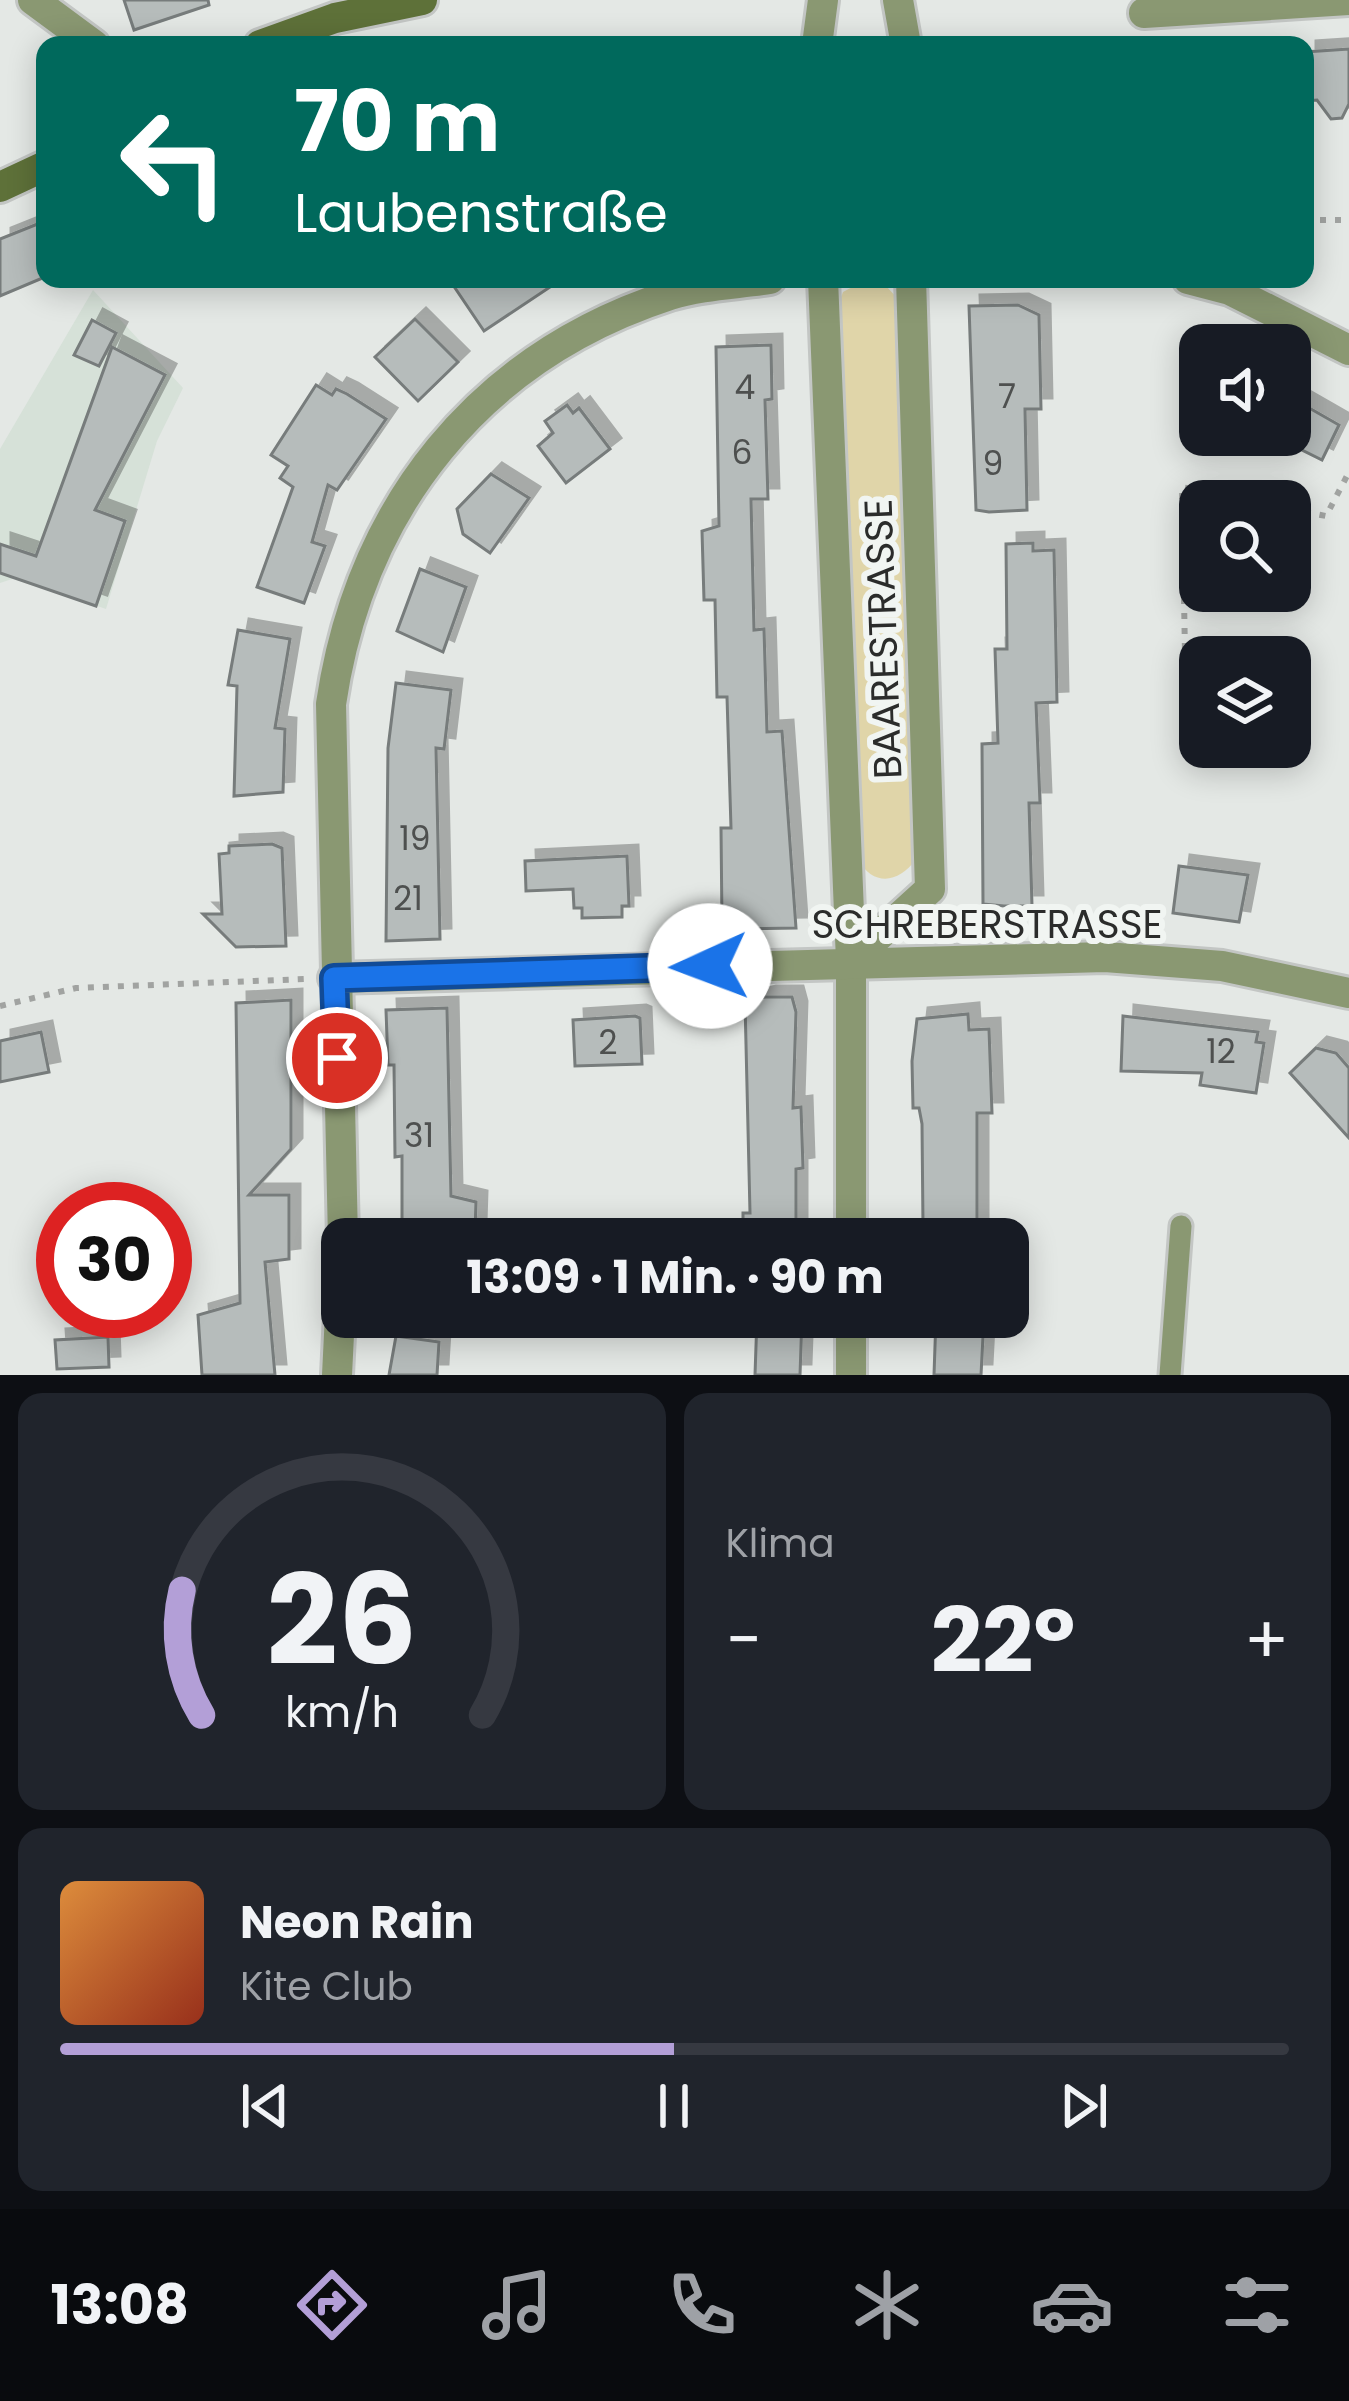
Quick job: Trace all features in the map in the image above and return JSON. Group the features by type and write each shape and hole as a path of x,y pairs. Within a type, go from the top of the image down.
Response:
{"main road":[{"path":"285,36 335,18 422,0"},
{"path":"0,187 36,170"}],"street":[{"path":"33,0 82,36"},
{"path":"818,36 823,0"},
{"path":"898,0 904,36"},
{"path":"1145,36 1144,6 1349,0"},
{"path":"342,1218 331,704 348,619 388,521 453,431 498,389 558,346 676,293 710,288"},
{"name":"BAARESTRASSE","path":"824,288 851,962 851,1218"},
{"name":"BAARESTRASSE","path":"851,962 930,890 911,288"},
{"path":"1222,288 1349,350"},
{"name":"SCHREBERSTRASSE","path":"334,978 1105,957 1222,966 1349,993"},
{"path":"337,1375 339,1338"},
{"path":"851,1338 851,1375"}],"lane":[{"path":"1170,1375 1180,1226"}],"path":[{"path":"1314,220 1349,220"},
{"path":"1311,513 1326,516 1349,472"},
{"path":"0,1006 76,988 334,978"}],"shaded area":[{"path":"888,288 899,300 916,859 887,879 871,875 858,860 838,306 843,292"},
{"path":"93,290 183,388 157,441 106,609 15,578 0,583 0,449"}],"building":[{"path":"124,0 208,0 209,5 134,30"},
{"path":"1349,49 1349,104 1342,118 1331,119 1314,100 1314,51"},
{"path":"36,225 36,281 0,296 0,239"},
{"path":"455,288 548,288 484,331"},
{"path":"1018,305 1039,315 1041,409 1025,409 1027,510 976,510 969,306"},
{"path":"415,319 458,362 418,401 375,357"},
{"path":"92,320 116,333 99,366 74,355"},
{"path":"771,345 772,399 765,400 768,499 751,499 754,630 764,629 767,732 782,731 796,928 743,929 722,924 721,828 731,828 727,697 717,697 715,600 704,600 702,531 719,526 716,347"},
{"path":"112,347 165,375 95,510 125,521 96,606 0,573 0,544 36,556"},
{"path":"316,385 332,395 336,389 347,394 386,419 337,490 328,485 312,542 325,546 304,603 257,587 293,487 280,478 288,466 271,455"},
{"path":"567,405 573,413 579,408 610,449 566,483 538,446 553,433 545,421"},
{"path":"1311,409 1339,425 1322,460 1311,454"},
{"path":"491,474 529,498 490,553 463,534 457,509"},
{"path":"1033,543 1033,551 1054,550 1057,702 1036,703 1040,803 1029,803 1032,906 983,904 982,744 998,743 995,649 1007,649 1006,544"},
{"path":"420,569 466,587 443,652 397,631"},
{"path":"238,630 290,639 275,728 285,729 283,792 234,796 237,686 228,685"},
{"path":"396,683 451,690 444,749 436,748 440,939 386,941 388,748"},
{"path":"272,844 282,848 286,946 236,947 203,914 222,914 219,854 229,853 229,846"},
{"path":"627,856 629,906 622,906 622,917 582,918 582,908 574,908 573,889 526,891 525,861"},
{"path":"1179,866 1248,875 1239,922 1173,913"},
{"path":"792,997 796,1012 793,1108 801,1107 803,1168 796,1169 796,1218 743,1218 743,1213 750,1213 745,1002"},
{"path":"291,1000 291,1149 249,1195 289,1195 289,1259 265,1262 275,1375 202,1375 198,1315 240,1303 236,1003"},
{"path":"447,1008 451,1196 476,1202 475,1218 402,1218 402,1156 395,1157 394,1065 388,1065 386,1010"},
{"path":"968,1014 969,1030 989,1029 992,1113 977,1113 977,1218 923,1218 922,1124 919,1108 913,1108 917,1019"},
{"path":"1123,1016 1258,1032 1256,1042 1264,1043 1256,1093 1200,1085 1202,1073 1121,1071"},
{"path":"640,1018 642,1064 575,1066 573,1020"},
{"path":"41,1032 49,1072 0,1082 0,1041"},
{"path":"1316,1048 1336,1053 1349,1068 1349,1138 1290,1073"},
{"path":"108,1338 109,1367 57,1369 55,1340"},
{"path":"396,1338 439,1342 437,1375 389,1375"},
{"path":"756,1338 801,1338 800,1375 755,1375"},
{"path":"935,1338 983,1338 981,1375 934,1375"}],"route":[{"path":"337,1058 334,978 710,966"}]}
